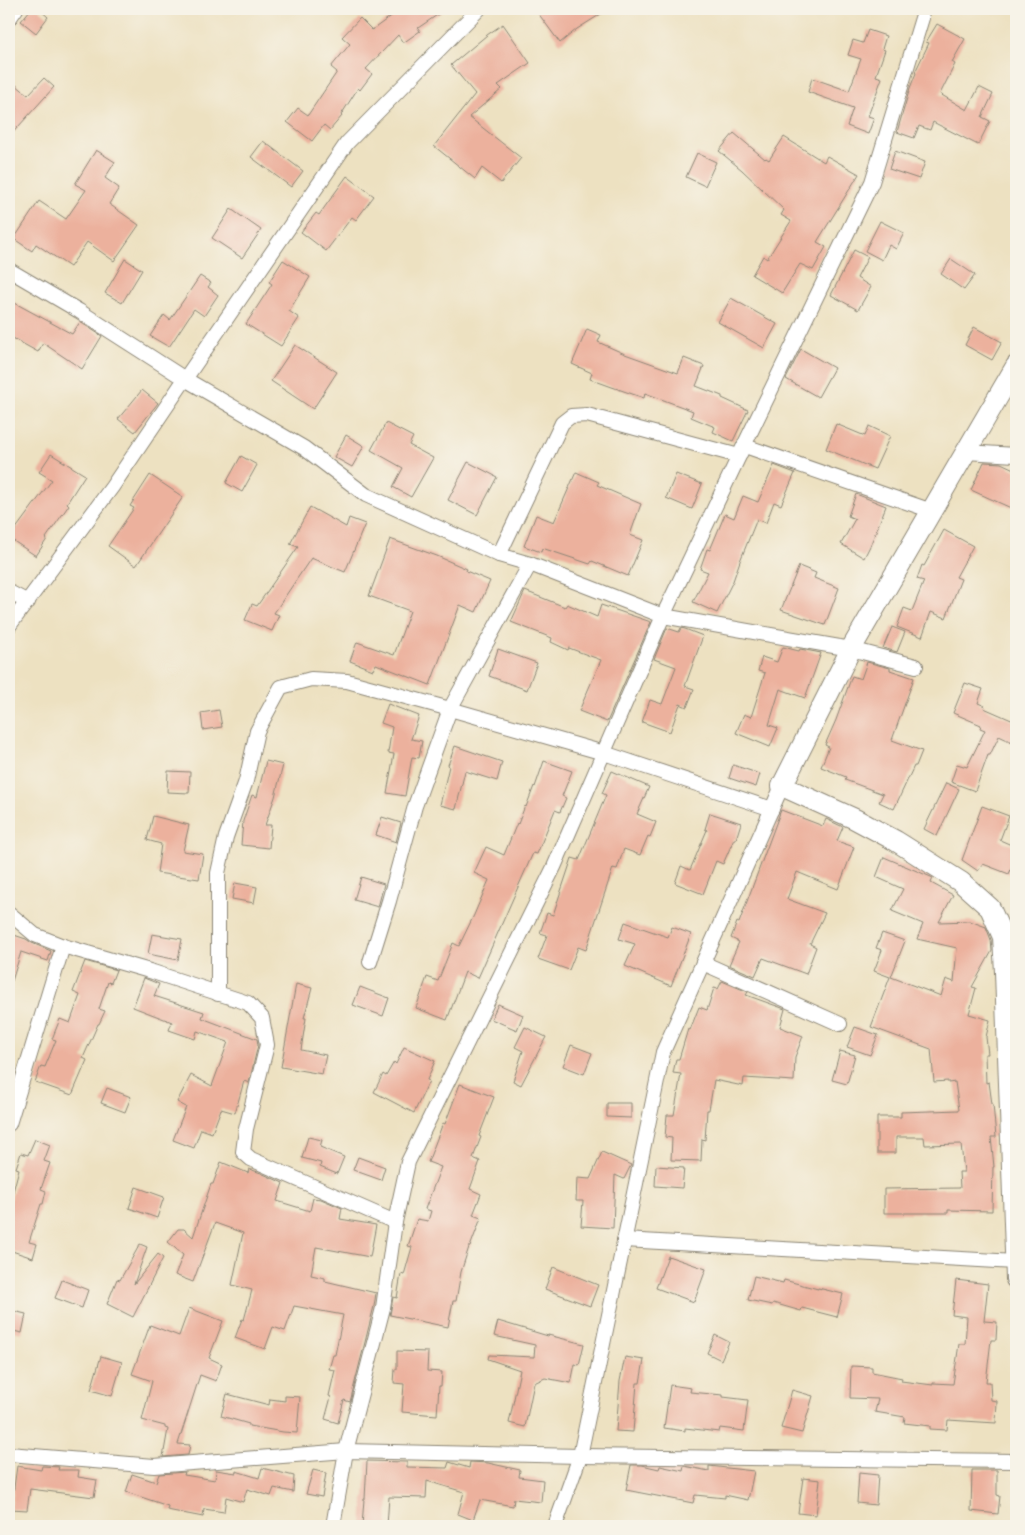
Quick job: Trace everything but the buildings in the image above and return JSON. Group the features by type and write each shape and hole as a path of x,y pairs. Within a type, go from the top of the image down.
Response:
{"street":[{"path":"9,19 16,9"},
{"path":"9,626 112,487 347,143 479,9"},
{"path":"333,1526 346,1452 383,1308 395,1222 408,1162 554,867 663,616 872,182 922,18"},
{"path":"9,270 79,311 185,378 304,448 366,495 499,555 530,564 663,616 851,649 916,666"},
{"path":"555,1526 580,1456 663,1052 782,786 851,649 1016,366"},
{"path":"499,555 562,423 571,416 588,415 742,451 932,511"},
{"path":"966,452 1016,454"},
{"path":"370,962 415,806 450,709 530,564"},
{"path":"9,592 28,602"},
{"path":"218,994 218,874 226,837 246,781 257,731 281,687 311,679 347,681 604,753 772,809"},
{"path":"624,1240 1016,1271 1014,1142 1003,937 990,908 961,882 896,841 855,819 782,786"},
{"path":"9,913 35,935 63,946 143,969 248,1003 262,1018 267,1045 246,1129 244,1152 251,1159 395,1222"},
{"path":"9,1124 63,946"},
{"path":"703,963 840,1024"},
{"path":"9,1454 154,1466 346,1452 1016,1462"}]}
